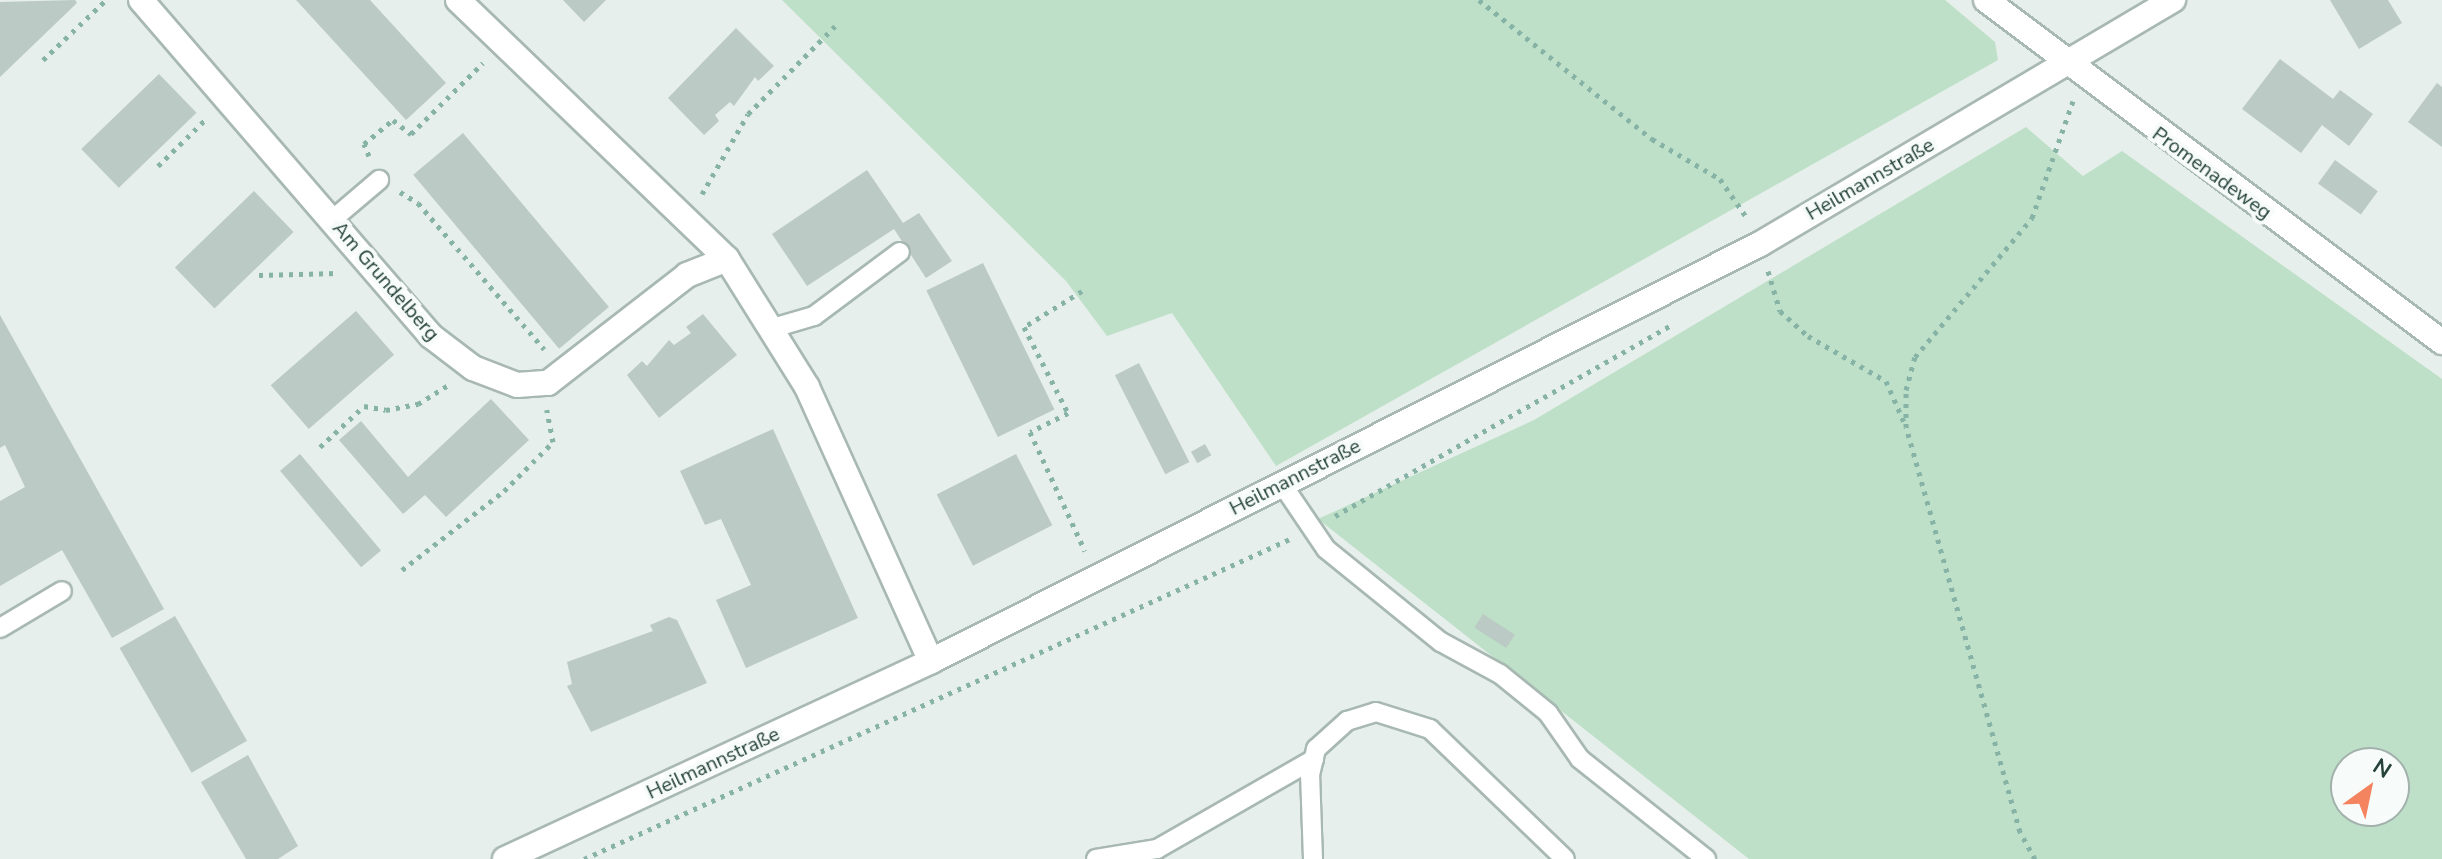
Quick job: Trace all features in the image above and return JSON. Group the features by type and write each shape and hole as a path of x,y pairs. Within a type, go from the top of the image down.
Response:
{"street":[{"name":"Am Grundelberg","path":"141,0 431,336 473,368 517,385 556,377"},
{"path":"458,0 686,214 727,259 773,328 807,387 931,661"},
{"name":"Promenadeweg","path":"1986,0 2074,70 2442,342"},
{"name":"Heilmannstraße","path":"505,859 931,661 1760,244 2074,70 2173,0"},
{"path":"556,377 687,275 727,259"}],"lane":[{"path":"332,220 379,180"},
{"path":"773,328 814,316 900,252"},
{"path":"1282,484 1326,549 1441,642 1524,694 1548,713 1580,759 1706,859"},
{"path":"0,628 62,591"},
{"path":"1313,859 1314,759 1328,733 1347,721 1376,712 1407,718 1455,750 1565,859"},
{"path":"1096,859 1157,849 1314,759"}],"path":[{"path":"43,60 106,0"},
{"path":"1479,0 1652,139 1720,179 1760,244 1780,311 1808,336 1886,381 1906,427 2020,832 2035,859"},
{"path":"686,214 748,114 838,23"},
{"path":"402,570 504,491 553,442 556,377 418,203 379,180 364,144 393,120 411,134 504,43"},
{"path":"1906,427 1906,390 1915,357 2032,218 2074,70"},
{"path":"158,166 227,97"},
{"path":"259,275 376,272"},
{"path":"1082,291 1024,327 1068,413 1030,432 1097,577"},
{"path":"320,447 364,406 386,410 418,404 473,368"}],"green space":[{"path":"782,0 1945,0 1995,42 1998,60 1276,466 1172,313 1107,336 1066,281"},
{"path":"2026,127 2083,176 2122,151 2442,379 2442,859 1749,859 1318,519 1534,420"}],"building":[{"path":"75,0 77,3 0,77 0,2"},
{"path":"296,0 370,0 446,83 406,120"},
{"path":"563,0 606,0 584,22"},
{"path":"2330,0 2388,0 2402,23 2359,49"},
{"path":"736,28 774,66 758,81 755,77 734,106 730,102 715,115 719,121 704,135 668,98"},
{"path":"2280,59 2333,99 2340,90 2373,114 2349,146 2322,125 2301,153 2242,109"},
{"path":"159,74 197,113 119,188 81,149"},
{"path":"2437,83 2442,87 2442,147 2408,122"},
{"path":"463,133 609,307 559,349 413,175"},
{"path":"2335,160 2378,191 2361,215 2318,183"},
{"path":"867,170 903,223 919,213 952,261 926,278 894,229 807,286 772,234"},
{"path":"254,191 294,232 214,308 175,267"},
{"path":"983,263 1054,410 998,437 926,291"},
{"path":"356,311 394,355 309,429 271,385"},
{"path":"703,314 737,355 659,418 627,375 642,361 647,366 669,340 674,345 691,333 686,327"},
{"path":"0,315 164,609 112,638 62,550 0,586 0,501 25,487 5,445 0,448"},
{"path":"1139,363 1189,462 1165,474 1115,375"},
{"path":"491,399 529,440 446,517 425,495 403,514 339,440 361,421 408,477"},
{"path":"773,429 858,618 746,668 716,600 751,585 721,519 705,525 680,471"},
{"path":"1205,444 1211,455 1197,463 1191,452"},
{"path":"300,454 381,551 361,567 280,471"},
{"path":"1016,454 1052,525 973,566 937,494"},
{"path":"1483,614 1515,635 1506,648 1474,627"},
{"path":"175,616 247,741 192,773 120,648"},
{"path":"669,617 677,620 707,683 591,732 567,686 572,684 567,662 653,631 650,625"},
{"path":"248,755 298,846 278,859 246,859 201,782"}]}
